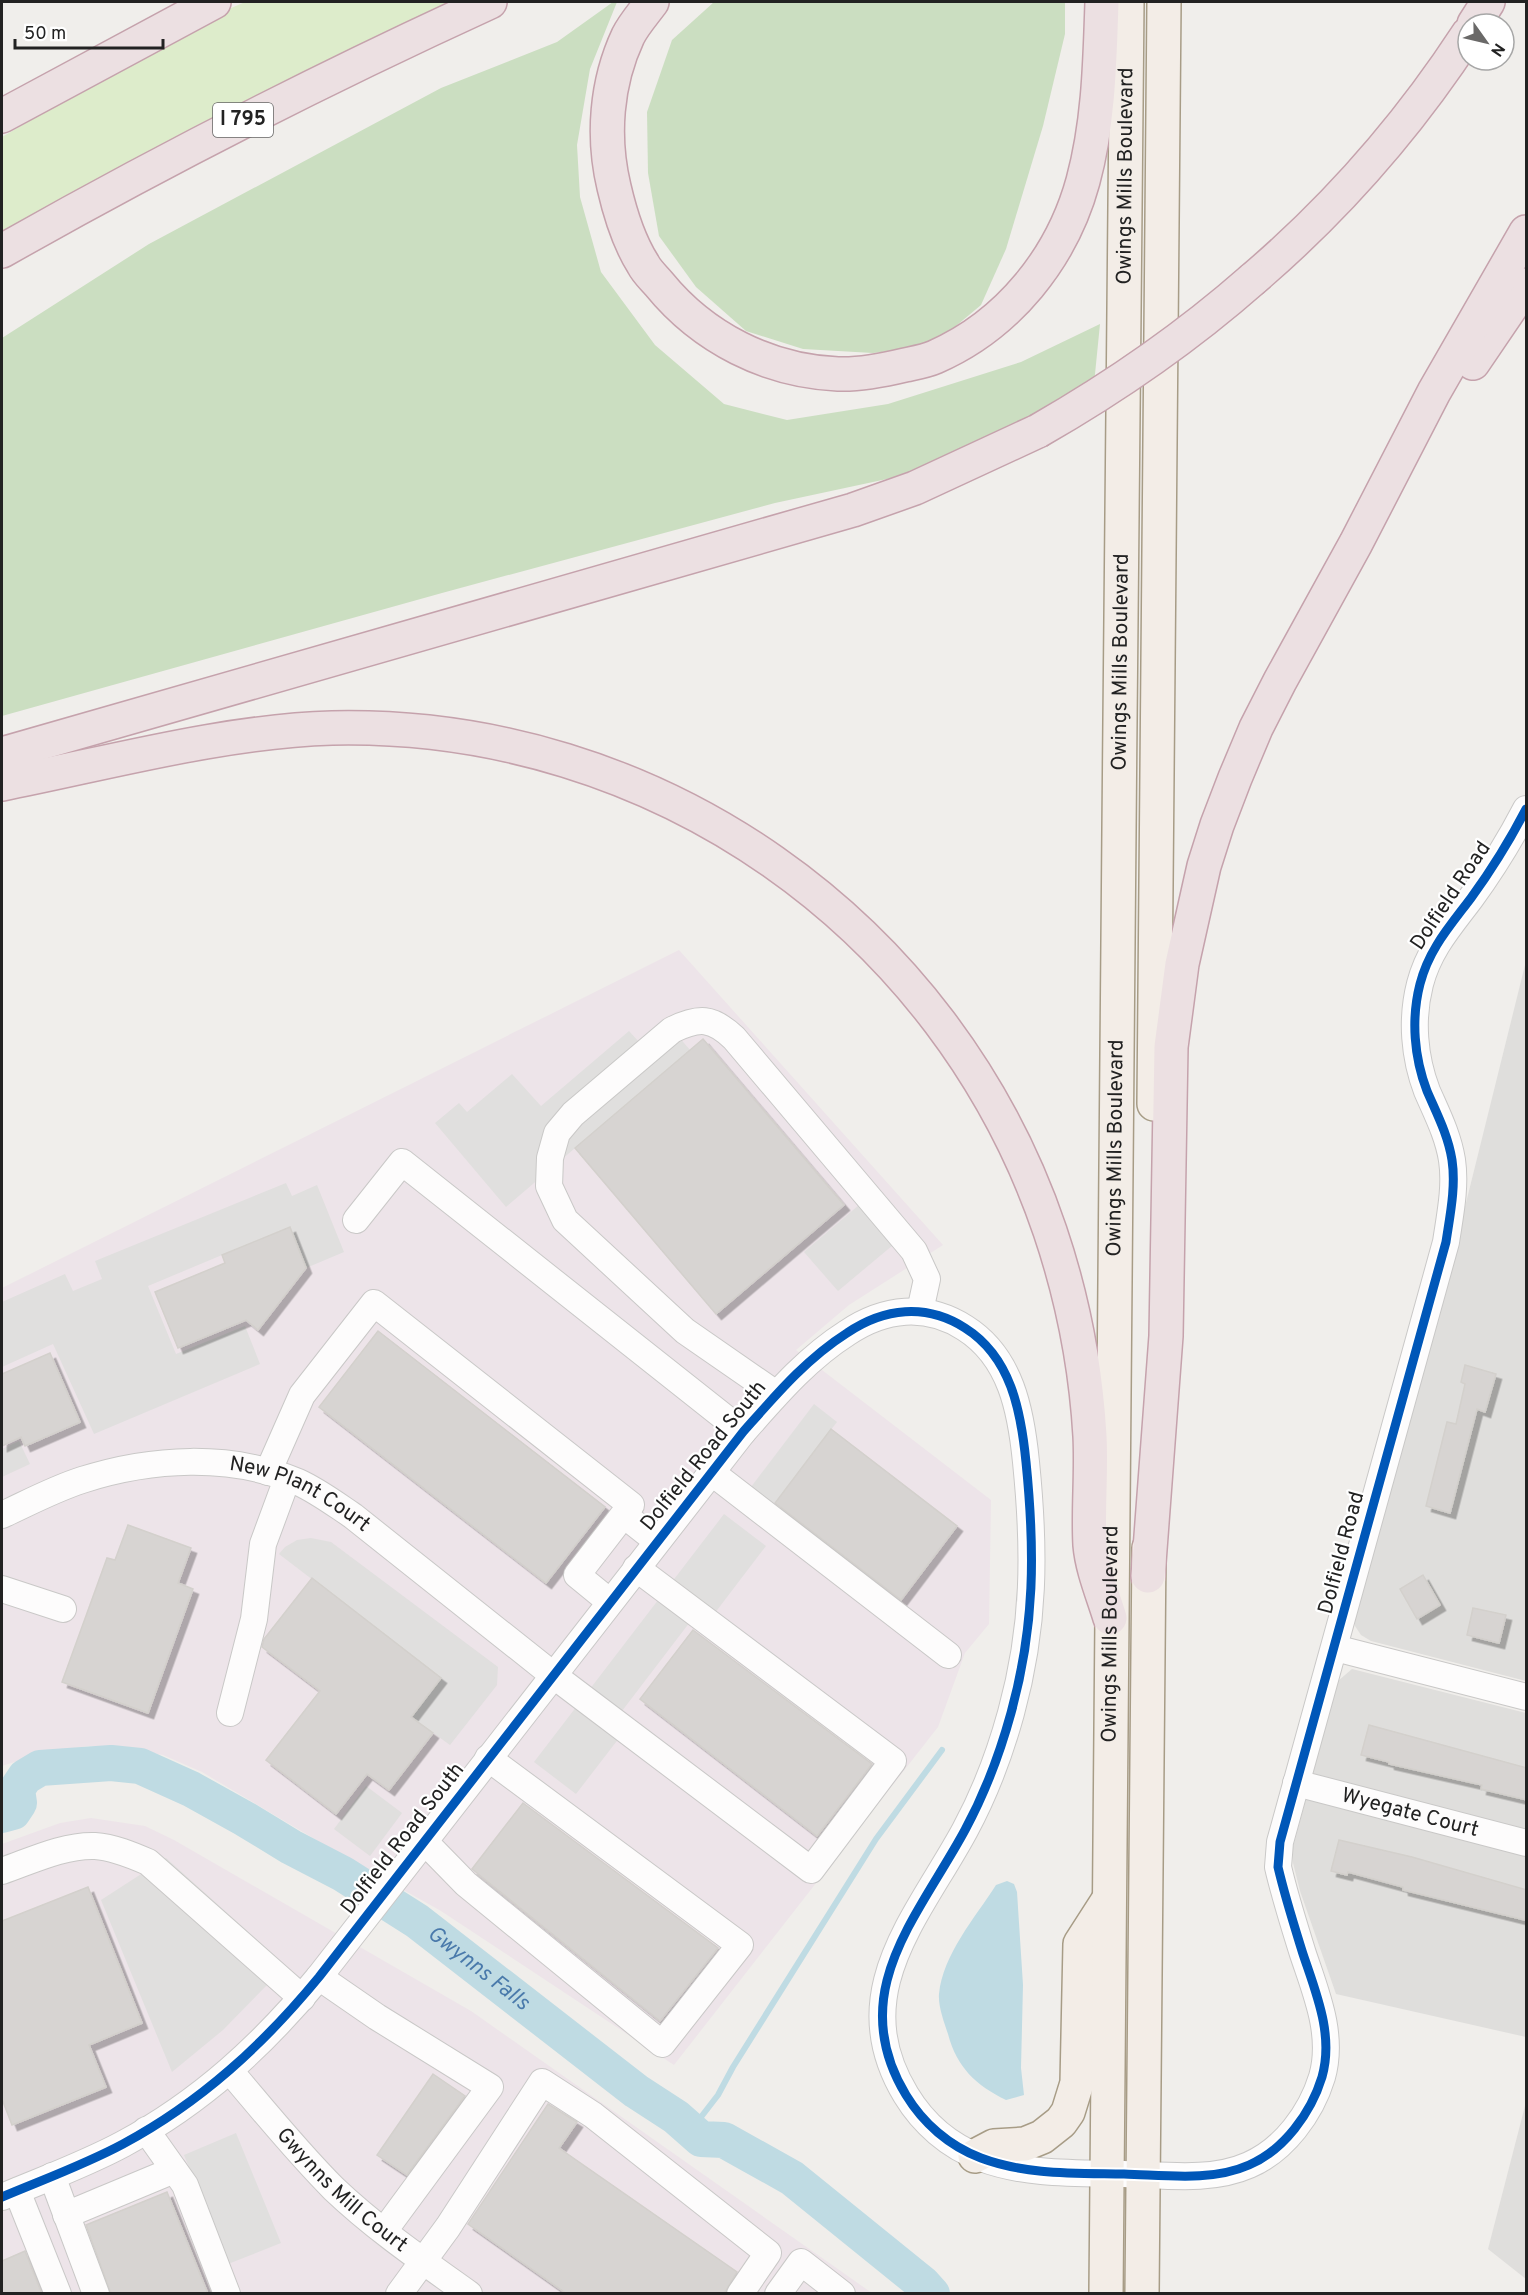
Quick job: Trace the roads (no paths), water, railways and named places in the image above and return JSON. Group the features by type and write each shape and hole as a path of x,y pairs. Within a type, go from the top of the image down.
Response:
{"highway":[{"path":"2,116 214,2"},
{"name":"I 795","path":"2,251 101,195 251,116 357,63 490,2"},
{"path":"652,2 629,34 613,77 608,119 608,160 620,211 643,264 675,304 712,334 748,354 789,367 839,374 882,371 934,358 979,331 1010,308 1043,266 1068,223 1083,181 1099,97 1102,2"},
{"path":"2,754 853,510 924,484 1038,431 1141,368 1218,310 1293,244 1344,194 1375,159 1456,52"},
{"path":"1148,1576 1166,1336 1171,1047 1182,964 1204,866 1234,778 1256,728 1434,392 1527,232"},
{"path":"1356,543 1527,285"},
{"path":"2,784 187,746 290,730 371,728 455,735 536,752 616,777 660,795 708,820 799,879 863,934 894,966 942,1024 992,1102 1034,1186 1065,1284 1086,1389 1090,1438 1090,1549 1110,1618"}],"main road":[{"name":"Owings Mills Boulevard","path":"1106,2294 1107,1902 1127,2"},
{"name":"Owings Mills Boulevard","path":"1143,2294 1164,2"},
{"path":"1117,1020 1134,1193 1127,2132 1143,2174"},
{"path":"975,2156 994,2146 1025,2144 1042,2138 1061,2122 1068,2112 1077,2082 1080,1944 1107,1902"}],"street":[{"name":"Dolfield Road","path":"1106,2174 1197,2175 1227,2172 1249,2165 1267,2155 1285,2140 1303,2118 1322,2077 1326,2051 1324,2023 1278,1867 1280,1842 1446,1242 1451,1214 1452,1162 1446,1136 1419,1065 1415,1038 1415,1012 1420,986 1426,963 1438,940 1491,869 1525,815"},
{"path":"776,1394 685,1331 565,1220 549,1186 550,1158 557,1133 573,1114 672,1030 690,1021 709,1021 723,1027 734,1038 914,1251 927,1279 920,1311"},
{"path":"356,1220 402,1162 743,1432"},
{"path":"230,1713 254,1619 263,1544 278,1475 302,1395 374,1304 631,1505 576,1575 610,1602"},
{"name":"Dolfield Road South","path":"9,2194 122,2145 230,2071 268,2036 319,1977 711,1472 776,1394 813,1358 858,1325 878,1316 899,1311 920,1311 951,1319 985,1343 1008,1377 1016,1398 1024,1444 1032,1552 1030,1625 1011,1715 980,1800 898,1946 889,1968 883,2009 885,2032 893,2069 920,2116 936,2132 975,2156 1028,2169 1106,2174"},
{"name":"New Plant Court","path":"2,1515 80,1481 120,1469 195,1461 235,1465 278,1475 328,1498 345,1510 553,1675 812,1870 893,1761 636,1568"},
{"path":"711,1472 948,1655"},
{"path":"624,1515 657,1541"},
{"path":"2,1589 63,1608"},
{"path":"1335,1648 1527,1697"},
{"path":"424,1841 466,1884 662,2044 740,1945 488,1758"},
{"name":"Wyegate Court","path":"1296,1783 1527,1842"},
{"path":"2,1871 61,1850 95,1846 123,1852 148,1862 302,1998"},
{"path":"319,1977 377,2017 490,2087 384,2231"},
{"name":"Gwynns Mill Court","path":"230,2071 293,2146 336,2190 384,2231 469,2294"},
{"path":"399,2294 448,2227 542,2082 593,2115 768,2253 740,2294"},
{"path":"146,2130 185,2185 227,2294"},
{"path":"66,2215 174,2170"},
{"path":"52,2176 96,2294"},
{"path":"9,2194 58,2294"},
{"path":"778,2294 801,2262 842,2294"}],"water":[{"path":"1007,1881 1014,1884 1017,1892 1023,1985 1021,2068 1024,2095 1006,2100 986,2088 962,2066 952,2046 942,2014 939,1994 947,1965 961,1937 996,1885"}],"waterway":[{"path":"691,2130 718,2095 733,2067 876,1839 942,1750"},
{"name":"Gwynns Falls","path":"2,1815 13,1812 19,1803 17,1789 25,1777 40,1768 111,1763 140,1766 191,1789 291,1847 343,1874 417,1921 636,2091 676,2117 701,2139 724,2140 792,2178 923,2284 932,2294"}]}
